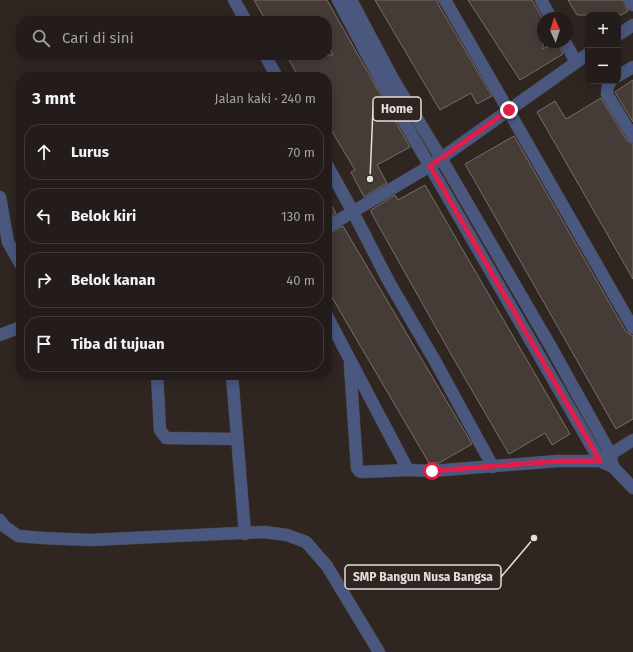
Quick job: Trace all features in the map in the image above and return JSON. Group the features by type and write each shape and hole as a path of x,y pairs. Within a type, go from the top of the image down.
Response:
{"street":[{"path":"234,0 243,16"},
{"path":"338,0 383,85 600,461"},
{"path":"351,0 393,78 551,347 610,454 613,467"},
{"path":"445,0 633,328"},
{"path":"541,0 548,12"},
{"path":"630,0 633,5"},
{"path":"621,33 633,25"},
{"path":"568,48 576,62"},
{"path":"332,224 430,166 585,56"},
{"path":"268,60 274,72"},
{"path":"621,74 633,67"},
{"path":"609,84 607,94 633,137"},
{"path":"332,174 389,282 435,361 493,467"},
{"path":"0,197 8,242 16,256"},
{"path":"482,256 494,249"},
{"path":"332,326 408,470"},
{"path":"0,335 16,328"},
{"path":"349,360 357,468 359,471 432,471 558,461 600,461 613,467 633,488"},
{"path":"156,380 160,430 166,438 237,440"},
{"path":"232,380 245,534"},
{"path":"600,461 633,440"},
{"path":"0,520 4,526 18,536 42,538 90,540 264,532 287,535 306,542 327,566 379,652"}],"building":[{"path":"254,0 327,0 410,147 377,165 387,183 364,197 351,172 355,170 332,131 332,72 296,72 289,60 332,60 332,16 263,16"},
{"path":"375,0 438,0 438,4 492,96 477,104 471,93 440,110"},
{"path":"468,0 532,0 539,12 537,12 537,48 560,48 563,54 520,80"},
{"path":"568,0 623,0 628,11 621,15 621,12 585,12 585,15 577,15"},
{"path":"633,80 633,122 615,92"},
{"path":"601,98 627,141 633,144 633,279 537,112 555,101 566,119"},
{"path":"514,136 626,332 633,336 633,419 616,429 465,164"},
{"path":"425,185 570,434 552,445 545,433 509,454 372,214 371,210 395,195 398,200"},
{"path":"332,206 336,213 332,215"},
{"path":"343,226 472,444 439,463 429,463 332,298 332,232"}],"place":[{"name":"Home","path":"370,179"},
{"name":"SMP Bangun Nusa Bangsa","path":"534,538"}],"route":[{"path":"432,471 558,461 600,461 430,166 509,110"}]}
